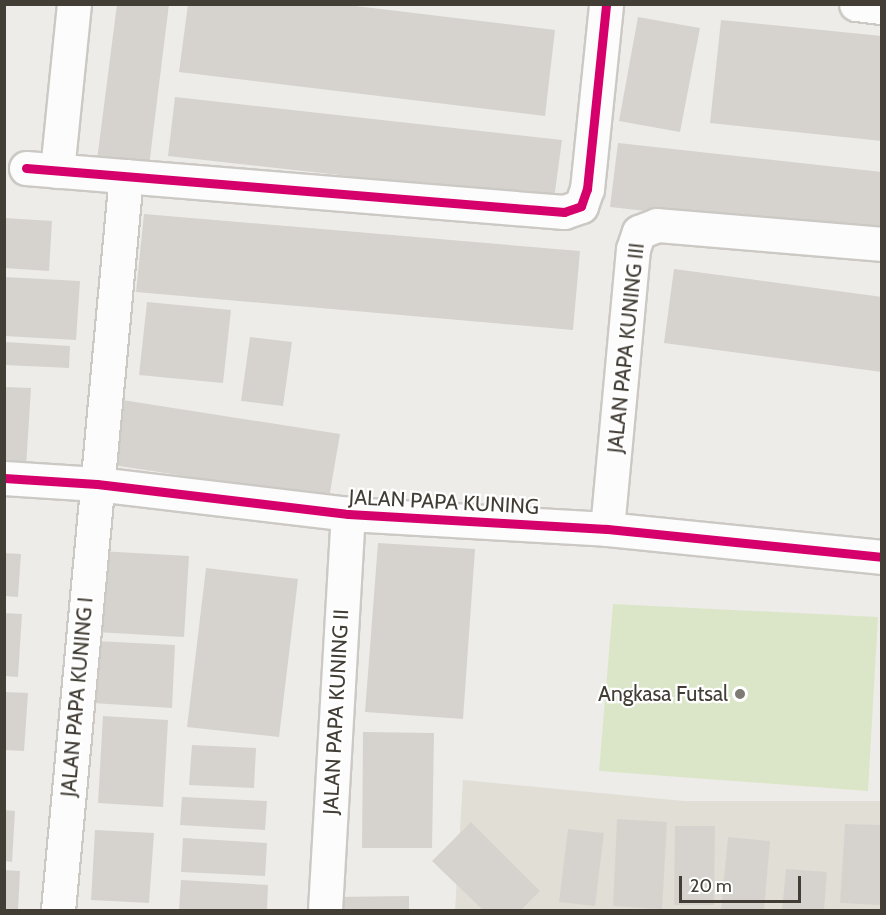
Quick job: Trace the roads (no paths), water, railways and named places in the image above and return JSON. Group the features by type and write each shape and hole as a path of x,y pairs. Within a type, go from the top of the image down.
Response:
{"street":[{"path":"75,4 41,169 564,212 581,206 587,189 606,4"},
{"path":"856,4 882,7"},
{"name":"JALAN PAPA KUNING I","path":"58,910 126,176"},
{"name":"JALAN PAPA KUNING III","path":"607,529 633,249 639,232 657,225 882,244"},
{"name":"JALAN PAPA KUNING","path":"4,478 97,484 348,514 607,529 882,558"},
{"name":"JALAN PAPA KUNING II","path":"325,910 348,514"}],"place":[{"name":"Angkasa Futsal","path":"740,694"}]}
